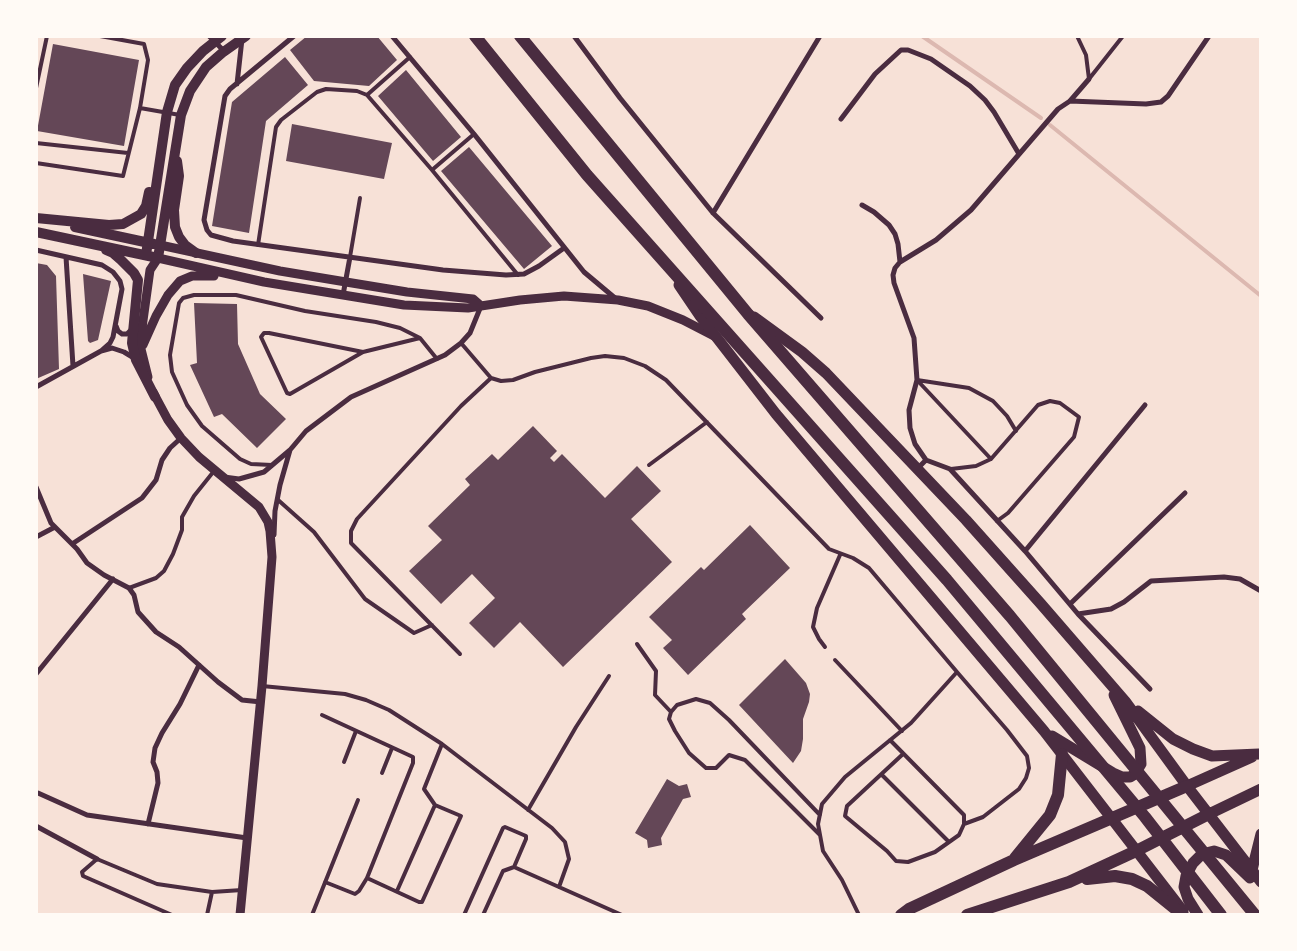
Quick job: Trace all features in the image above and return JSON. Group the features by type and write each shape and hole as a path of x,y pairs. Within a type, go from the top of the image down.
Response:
{"highway":[{"path":"469,36 501,69"},
{"path":"475,36 587,175 946,580 1145,817 1221,915"},
{"path":"520,36 748,314 1010,616 1255,915"},
{"path":"1014,860 1050,815 1058,795 1062,754"},
{"path":"901,915 909,908 1014,860 1187,786"},
{"path":"967,915 1069,882 1209,814"},
{"path":"1069,882 1105,876 1132,879 1147,886 1184,915"}],"main road":[{"path":"36,232 158,258 181,115 190,91 206,67 244,37"},
{"path":"146,255 167,112 176,85 187,68 216,38"},
{"path":"176,147 179,176 174,210 175,226 185,245 196,253"},
{"path":"36,218 109,225 123,224 133,220 141,214 146,206 153,176 161,154"},
{"path":"36,218 160,245"},
{"path":"86,242 113,253 134,273 138,280 132,343 136,360 155,397"},
{"path":"664,261 700,316 782,421 1044,731 1184,915"},
{"path":"748,314 774,330 826,373 979,534 1125,701 1261,882"},
{"path":"1044,731 1113,773 1130,777 1135,774 1141,764 1140,748 1107,680"},
{"path":"1125,701 1173,739 1193,749 1212,756 1260,754"},
{"path":"1187,786 1260,754"},
{"path":"1209,814 1261,789"},
{"path":"1252,870 1261,834"},
{"path":"1198,915 1188,899 1184,887 1186,876 1193,863 1202,854 1214,851 1226,855 1261,888"}],"street":[{"path":"294,36 225,96 204,220 207,230 211,235 258,245 443,270 506,275 524,274 564,248"},
{"path":"392,36 474,134 584,272 618,300"},
{"path":"574,36 579,39 620,98 713,213 821,318"},
{"path":"713,213 820,36"},
{"path":"1070,100 1146,104 1161,102 1168,96 1209,36"},
{"path":"237,84 244,37"},
{"path":"216,38 224,51"},
{"path":"841,119 875,74 901,50 908,50 931,59 970,86 994,112 1019,154"},
{"path":"1088,79 1070,100 1058,109 971,210 936,240 900,262 895,268 893,275 894,283 914,338 917,380 909,410 910,428 915,444 926,460 950,470 1025,551 1078,614 1150,689"},
{"path":"862,205 874,212 889,225 895,234 900,262"},
{"path":"160,245 346,282 407,292 473,299 481,306"},
{"path":"36,250 102,265 113,272 120,280 122,289 116,325 110,343 101,351"},
{"path":"146,255 150,270 141,334 146,371 155,397 181,438 218,474 252,501 264,514 270,531 272,557"},
{"path":"343,295 350,256"},
{"path":"66,257 73,366"},
{"path":"150,270 158,258 264,282"},
{"path":"142,349 168,294 180,281 192,276 203,275 264,282 404,305 468,308 564,296 618,300 657,309 684,320 716,337"},
{"path":"218,474 239,478 264,472 290,450 306,431 351,397 437,359 461,343 470,333 481,306"},
{"path":"116,325 118,331 122,334 127,334 130,332 133,321"},
{"path":"36,387 101,351 112,348 124,352 136,360"},
{"path":"1025,551 1145,405"},
{"path":"72,544 142,498 156,480 162,460 170,448 181,438"},
{"path":"240,915 261,702 277,500 290,450"},
{"path":"917,469 926,460"},
{"path":"36,487 51,523 72,544 87,563 129,588 134,595 138,612 156,632 178,647 242,700 261,702"},
{"path":"1070,604 1185,493"},
{"path":"36,537 55,527"},
{"path":"1078,614 1111,609 1124,602 1151,581 1224,577 1240,579 1261,591"},
{"path":"36,674 113,579"},
{"path":"148,824 158,783 157,772 153,762 155,748 199,665"},
{"path":"38,793 87,815 247,838"},
{"path":"36,826 97,859"}],"lane":[{"path":"36,88 45,38 47,36"},
{"path":"36,163 123,176 140,108 148,60 144,44 100,36"},
{"path":"1077,36 1086,55 1088,79"},
{"path":"1088,79 1123,36"},
{"path":"367,95 410,57"},
{"path":"258,245 276,127 280,120 317,92 326,89 358,91 367,95 432,170 518,275"},
{"path":"140,108 181,115"},
{"path":"432,170 474,134"},
{"path":"36,143 128,153"},
{"path":"350,256 360,198"},
{"path":"274,465 251,464 240,459 202,426 187,405 172,372 170,355 179,303 183,298 194,295 236,295 305,311 376,322 400,328 420,338 437,359"},
{"path":"363,352 269,333 261,337 287,393 290,394 363,352 420,338"},
{"path":"461,343 491,378 501,382 590,358 606,356 624,358 645,366 666,380 829,549 853,558 868,568 1027,756 1030,768 1019,789 983,817 964,824"},
{"path":"460,654 351,544 351,531 357,519 454,413 491,378"},
{"path":"917,380 969,388 993,401 1007,416 1016,431"},
{"path":"917,380 991,459"},
{"path":"950,470 976,466 991,459 1038,405 1050,401 1060,403 1079,418 1074,437 1008,513 997,521"},
{"path":"649,465 707,422"},
{"path":"129,588 156,578 164,571 182,530 182,517 194,496 218,474"},
{"path":"277,500 314,532 366,599 414,633 432,625"},
{"path":"824,646 818,639 813,627 817,608 840,554"},
{"path":"636,644 656,672 655,695 671,712"},
{"path":"835,660 902,731"},
{"path":"859,915 842,880 823,851 818,824 822,804 845,777 911,723 957,672"},
{"path":"528,810 609,676"},
{"path":"262,686 345,694 366,700 389,710 442,744 552,828 566,843 569,859 559,886"},
{"path":"820,815 729,720 710,703 696,699 677,705 671,712 670,719 674,731 689,753 706,768 716,768 729,755 745,760 820,836"},
{"path":"322,715 412,757 413,763 367,878 359,892 355,894 325,882"},
{"path":"344,762 356,731"},
{"path":"890,740 964,815 964,824 959,835 935,852 908,862 896,861 888,851 845,816 847,806 903,754"},
{"path":"367,878 422,902 461,816 435,805 424,790 442,744"},
{"path":"382,772 392,748"},
{"path":"882,775 949,842"},
{"path":"312,915 358,800"},
{"path":"397,892 435,805"},
{"path":"464,915 502,828 505,827 526,836 514,867"},
{"path":"172,915 83,876 82,872 97,859 157,884 212,892 242,890"},
{"path":"483,915 503,871 514,867 622,915"},
{"path":"207,915 212,892"}],"building":[{"path":"307,36 377,36 397,60 369,86 314,81 290,50"},
{"path":"53,44 139,60 124,146 37,131"},
{"path":"285,57 308,85 266,121 249,233 212,226 232,102"},
{"path":"406,70 461,137 433,161 378,96"},
{"path":"292,124 392,143 384,179 286,161"},
{"path":"469,147 552,246 524,269 441,171"},
{"path":"36,263 47,265 56,276 59,369 36,379"},
{"path":"83,274 111,281 98,340 90,343 88,341"},
{"path":"194,303 237,304 238,344 260,394 286,419 257,448 222,414 214,417 190,365 197,363"},
{"path":"533,426 557,451 550,458 554,462 562,454 605,498 637,466 661,491 631,519 672,562 563,667 520,622 494,648 469,623 495,598 472,574 441,604 409,571 442,540 428,526 470,485 465,479 492,454 498,460"},
{"path":"750,525 790,568 742,614 746,619 688,675 663,648 672,640 649,617 701,567 704,570"},
{"path":"785,659 806,683 810,694 803,719 801,751 793,763 739,705"},
{"path":"667,779 679,786 687,784 691,797 683,799 661,838 662,845 648,848 647,840 635,833"}],"waterway":[{"path":"922,36 1041,118"},
{"path":"1050,125 1261,296"}]}
